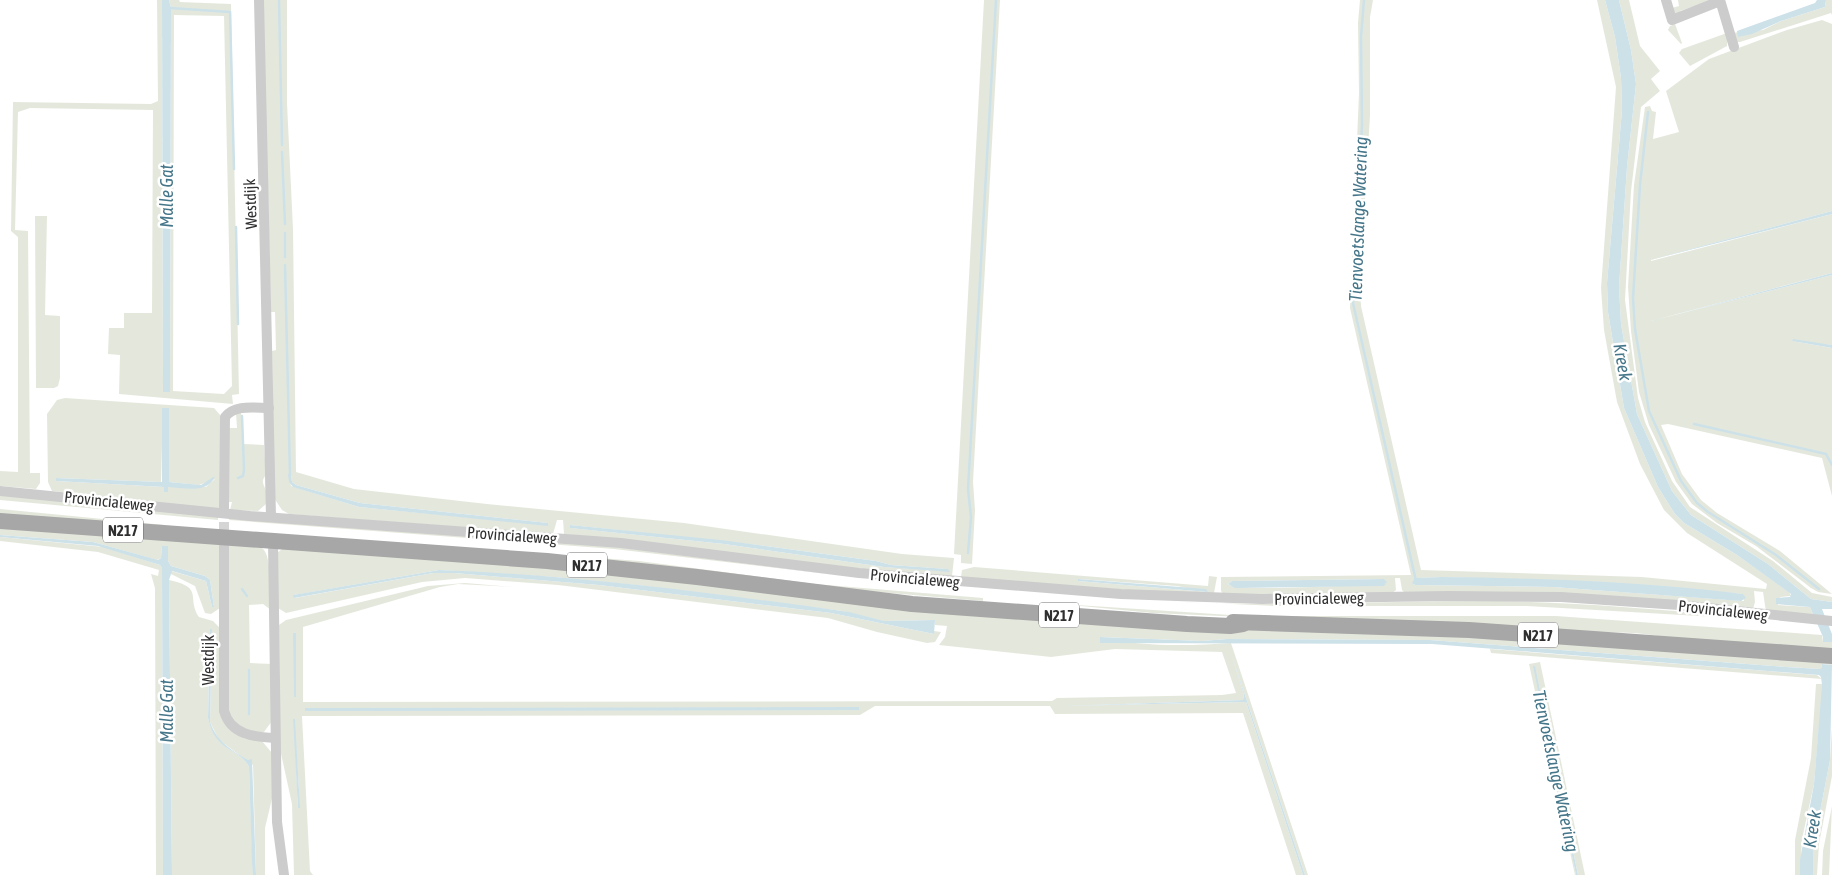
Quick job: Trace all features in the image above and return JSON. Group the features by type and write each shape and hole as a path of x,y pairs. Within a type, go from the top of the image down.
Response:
{"main road":[{"name":"Provincialeweg","path":"0,521 563,563 875,598 914,598 1243,624 1468,630 1832,656"}],"street":[{"name":"Westdijk","path":"259,0 271,517"},
{"path":"1666,0 1672,20 1720,0 1734,47"},
{"path":"224,507 225,417 230,411 237,408 269,408"},
{"name":"Provincialeweg","path":"0,491 271,517 621,543 859,573 1121,594 1275,599 1436,596 1561,597 1680,605 1831,621"},
{"path":"273,541 278,840 284,875"},
{"name":"Westdijk","path":"224,546 224,711 229,722 242,733 255,737 275,738"}],"shaded area":[{"path":"157,0 162,0 163,391 170,392 171,8 169,0 231,4 239,394 232,395 233,404 119,394 120,355 108,354 109,328 124,328 124,313 152,313 153,110 30,108 18,112 15,230 28,231 30,473 40,473 40,483 36,489 0,486 0,471 18,472 18,237 11,231 13,102 151,104 158,101","holes":["174,15 224,16 232,386 224,394 173,391"]},
{"path":"263,0 287,0 287,103 293,229 296,472 354,489 684,523 902,554 954,558 952,576 874,572 564,534 563,520 557,520 553,534 289,514 282,510 274,498 272,351 276,350 275,312 271,312","holes":["289,474 291,474 292,482 296,485 360,503 548,523 548,525 359,507 291,486","570,525 758,545 876,561 891,565 947,569 949,571 884,567 724,544 571,528"]},
{"path":"984,0 1000,0 973,482 975,510 972,564 961,563 961,555 954,554"},
{"path":"1360,0 1373,0 1370,17 1370,116 1360,280 1361,306 1421,570 1642,577 1766,589 1767,584 1687,533 1664,510 1640,464 1617,402 1604,330 1601,288 1616,87 1597,0 1605,0 1615,37 1621,78 1622,110 1607,283 1608,312 1624,408 1658,487 1675,514 1684,523 1737,555 1789,592 1791,596 1780,597 1778,605 1810,607 1814,616 1766,612 1763,592 1754,591 1755,602 1753,609 1405,593 1402,590 1400,578 1395,578 1396,590 1392,593 1224,595 1221,591 1221,577 1411,575 1350,308 1359,93 1358,23","holes":["1444,577 1600,583 1743,594 1744,601 1553,587 1414,585 1417,578","1384,579 1386,584 1253,588 1236,587 1228,584 1232,581"]},
{"path":"1619,0 1629,0 1640,46 1660,71 1651,79 1660,91 1641,107 1631,191 1625,300 1638,398 1645,422 1672,481 1690,507 1773,561 1812,593 1832,597 1832,602 1811,599 1768,564 1691,515 1672,491 1637,414 1621,324 1619,287 1627,167 1636,84 1631,50"},
{"path":"1678,0 1713,0 1676,14 1672,8 1679,6"},
{"path":"1826,0 1832,0 1832,15 1831,13 1740,42 1736,42 1731,33 1763,30 1781,21 1825,7"},
{"path":"1822,20 1832,24 1832,211 1651,261 1832,214 1832,273 1651,321 1832,275 1832,345 1792,341 1832,348 1832,496 1822,458 1668,424 1661,425 1682,474 1701,500 1717,513 1780,551 1832,594 1818,592 1811,588 1756,546 1717,523 1692,504 1676,482 1649,425 1639,392 1631,331 1628,287 1634,185 1645,107 1650,106 1652,111 1656,112 1653,139 1679,132 1666,91 1709,59 1787,30"},
{"path":"1675,24 1681,44 1668,30 1670,26"},
{"path":"1727,33 1727,46 1690,66 1679,53 1682,49"},
{"path":"35,216 47,216 45,315 60,316 60,378 58,386 54,388 36,388"},
{"path":"65,398 214,408 221,416 220,506 218,509 52,491 48,482 47,414 57,400","holes":["163,408 169,409 169,482 199,485 215,479 206,487 168,487 164,491 164,487 56,481 56,478 161,482"]},
{"path":"241,412 243,444 264,445 266,475 263,481 266,492 266,504 258,511 230,510 232,502 229,502 228,493 228,428 237,428 236,413"},
{"path":"0,495 218,516 218,520 0,500"},
{"path":"0,509 175,526 0,516"},
{"path":"230,517 616,547 844,576 614,549 229,520"},
{"path":"0,525 220,543 220,608 211,614 205,613 195,586 171,574 171,571 206,581 212,607 214,607 210,580 205,576 171,566 168,561 168,546 162,546 161,558 157,560 93,542 0,535"},
{"path":"0,537 104,547 160,565 162,568 163,875 156,875 155,588 151,574 158,576 159,570 98,552 0,541"},
{"path":"228,544 260,547 266,553 268,560 271,610 263,604 249,605 250,663 272,664 272,721 264,732 247,730 242,727 234,720 228,710"},
{"path":"282,549 497,562 1237,630 1414,632 1832,661 1832,665 1822,664 1821,669 1786,667 1430,640 1227,639 1202,641 1100,637 1131,643 1165,645 1231,643 1308,875 1305,875 1232,656 1244,695 1243,700 1062,706 1246,702 1303,875 1296,875 1243,713 1055,714 1050,706 875,706 860,715 302,716 310,871 313,875 294,875 292,804 280,749 279,625 286,620 428,586 465,583 513,587 458,584 440,587 303,627 303,702 1052,701 1057,698 1222,695 1236,693 1222,652 1115,649 1051,657 939,645 945,637 947,626 935,625 935,620 883,621 842,611 636,585 554,577 439,570 294,595 295,598 433,573 454,573 599,585 831,613 934,634 934,631 941,632 935,642 927,643 877,632 828,618 558,585 465,578 422,582 286,613 278,608 277,553","holes":["294,719 299,790 298,808"]},
{"path":"508,551 639,561 815,584 983,598 983,601 866,591"},
{"path":"974,567 1208,586 1209,576 1217,577 1214,593 1153,592 961,577 962,570","holes":["1078,579 1177,586 1208,592 1078,581"]},
{"path":"169,580 187,586 193,594 195,610 199,617 213,621 219,627 220,705 235,734 246,739 262,741 272,753 274,790 265,828 265,875 256,875 253,765 219,740 210,722 212,630 210,629 208,718 212,729 217,738 222,744 240,756 249,767 253,875 172,875"},
{"path":"1523,602 1644,608 1734,616 1734,618 1527,606 1276,606 1211,603"},
{"path":"1061,604 1246,616 1556,616 1822,635 1823,642 1832,642 1832,651 1728,645 1628,633 1152,613"},
{"path":"1490,649 1817,675 1822,679 1491,653"},
{"path":"1540,662 1585,875 1578,875 1535,666 1575,875 1529,664"},
{"path":"1816,684 1822,684 1822,693 1814,784 1802,839 1800,875 1795,875 1795,840 1811,758"},
{"path":"1832,728 1832,776 1819,844 1817,875 1813,875 1813,848 1830,760"},
{"path":"1832,806 1829,875 1822,875 1823,851"}],"water":[{"name":"Malle Gat","path":"162,0 169,0 171,8 170,392 163,392"},
{"name":"Kreek","path":"1605,0 1619,0 1631,50 1636,84 1627,167 1619,287 1621,324 1637,414 1672,491 1691,515 1768,564 1811,599 1832,602 1832,609 1822,609 1832,634 1832,642 1823,642 1823,637 1810,607 1776,604 1776,598 1790,597 1791,594 1737,555 1684,523 1675,514 1658,487 1624,408 1608,312 1607,283 1622,110 1621,78 1615,37"},
{"path":"1817,0 1826,0 1825,7 1781,21 1752,34 1738,37 1737,31 1815,3"},
{"path":"1832,211 1832,214 1650,260"},
{"path":"1832,273 1832,275 1672,316"},
{"path":"1793,339 1832,345 1832,348 1792,341"},
{"path":"162,408 169,408 169,482 201,485 215,476 212,482 202,488 195,489 168,487 168,492 164,492 164,487 56,481 56,478 162,482"},
{"path":"288,474 291,474 292,482 296,485 360,503 548,523 548,526 359,507 293,487 289,482"},
{"path":"570,525 721,540 876,561 891,565 948,569 950,572 884,567 724,544 570,528"},
{"name":"Malle Gat","path":"0,535 93,542 158,560 161,558 162,546 168,546 168,561 171,566 205,576 210,580 214,607 212,607 206,581 172,571 169,580 172,875 163,875 162,568 160,565 98,546 0,537"},
{"path":"439,570 593,580 849,612 884,621 935,620 934,634 831,613 599,585 454,573 433,573 294,598 293,595"},
{"path":"1415,578 1516,578 1630,584 1743,594 1746,598 1741,601 1553,587 1415,585 1412,583"},
{"path":"1078,579 1206,589 1208,592 1078,581"},
{"path":"1384,579 1387,582 1384,586 1235,588 1228,584 1232,581"},
{"path":"210,629 212,629 210,722 225,745 248,760 252,759 256,875 253,875 252,864 249,767 240,756 222,744 216,738 208,718"},
{"path":"293,633 296,633 296,697 294,697"},
{"name":"Kreek","path":"1100,637 1202,641 1227,639 1430,640 1786,667 1821,669 1822,664 1832,665 1830,760 1813,848 1813,875 1800,875 1800,860 1814,784 1822,685 1819,675 1432,644 1100,643"},
{"path":"1232,656 1305,875 1303,875 1246,702 1062,706 1243,700 1244,695"},
{"path":"1533,666 1535,666 1578,875 1576,875"},
{"path":"859,707 859,710 305,711 305,708"},
{"path":"293,719 295,719 300,808 298,808"}],"waterway":[{"path":"279,0 282,145"},
{"path":"968,553 971,517 968,489 996,0"},
{"name":"Tienvoetslange Watering","path":"1364,0 1361,37 1362,125 1353,303 1416,581"},
{"path":"170,8 230,12 234,169"},
{"name":"Kreek","path":"1648,112 1640,185 1633,298 1635,329 1649,411 1681,481 1697,503 1776,555 1819,589"},
{"path":"282,152 285,224"},
{"path":"236,227 238,324"},
{"path":"285,233 285,257"},
{"path":"285,265 290,476"},
{"path":"238,478 243,476 244,470 242,416"},
{"path":"1694,424 1826,454 1832,465"},
{"path":"242,589 247,596"},
{"path":"249,670 249,714"}],"tunnel":[{"path":"224,507 224,542"}]}
